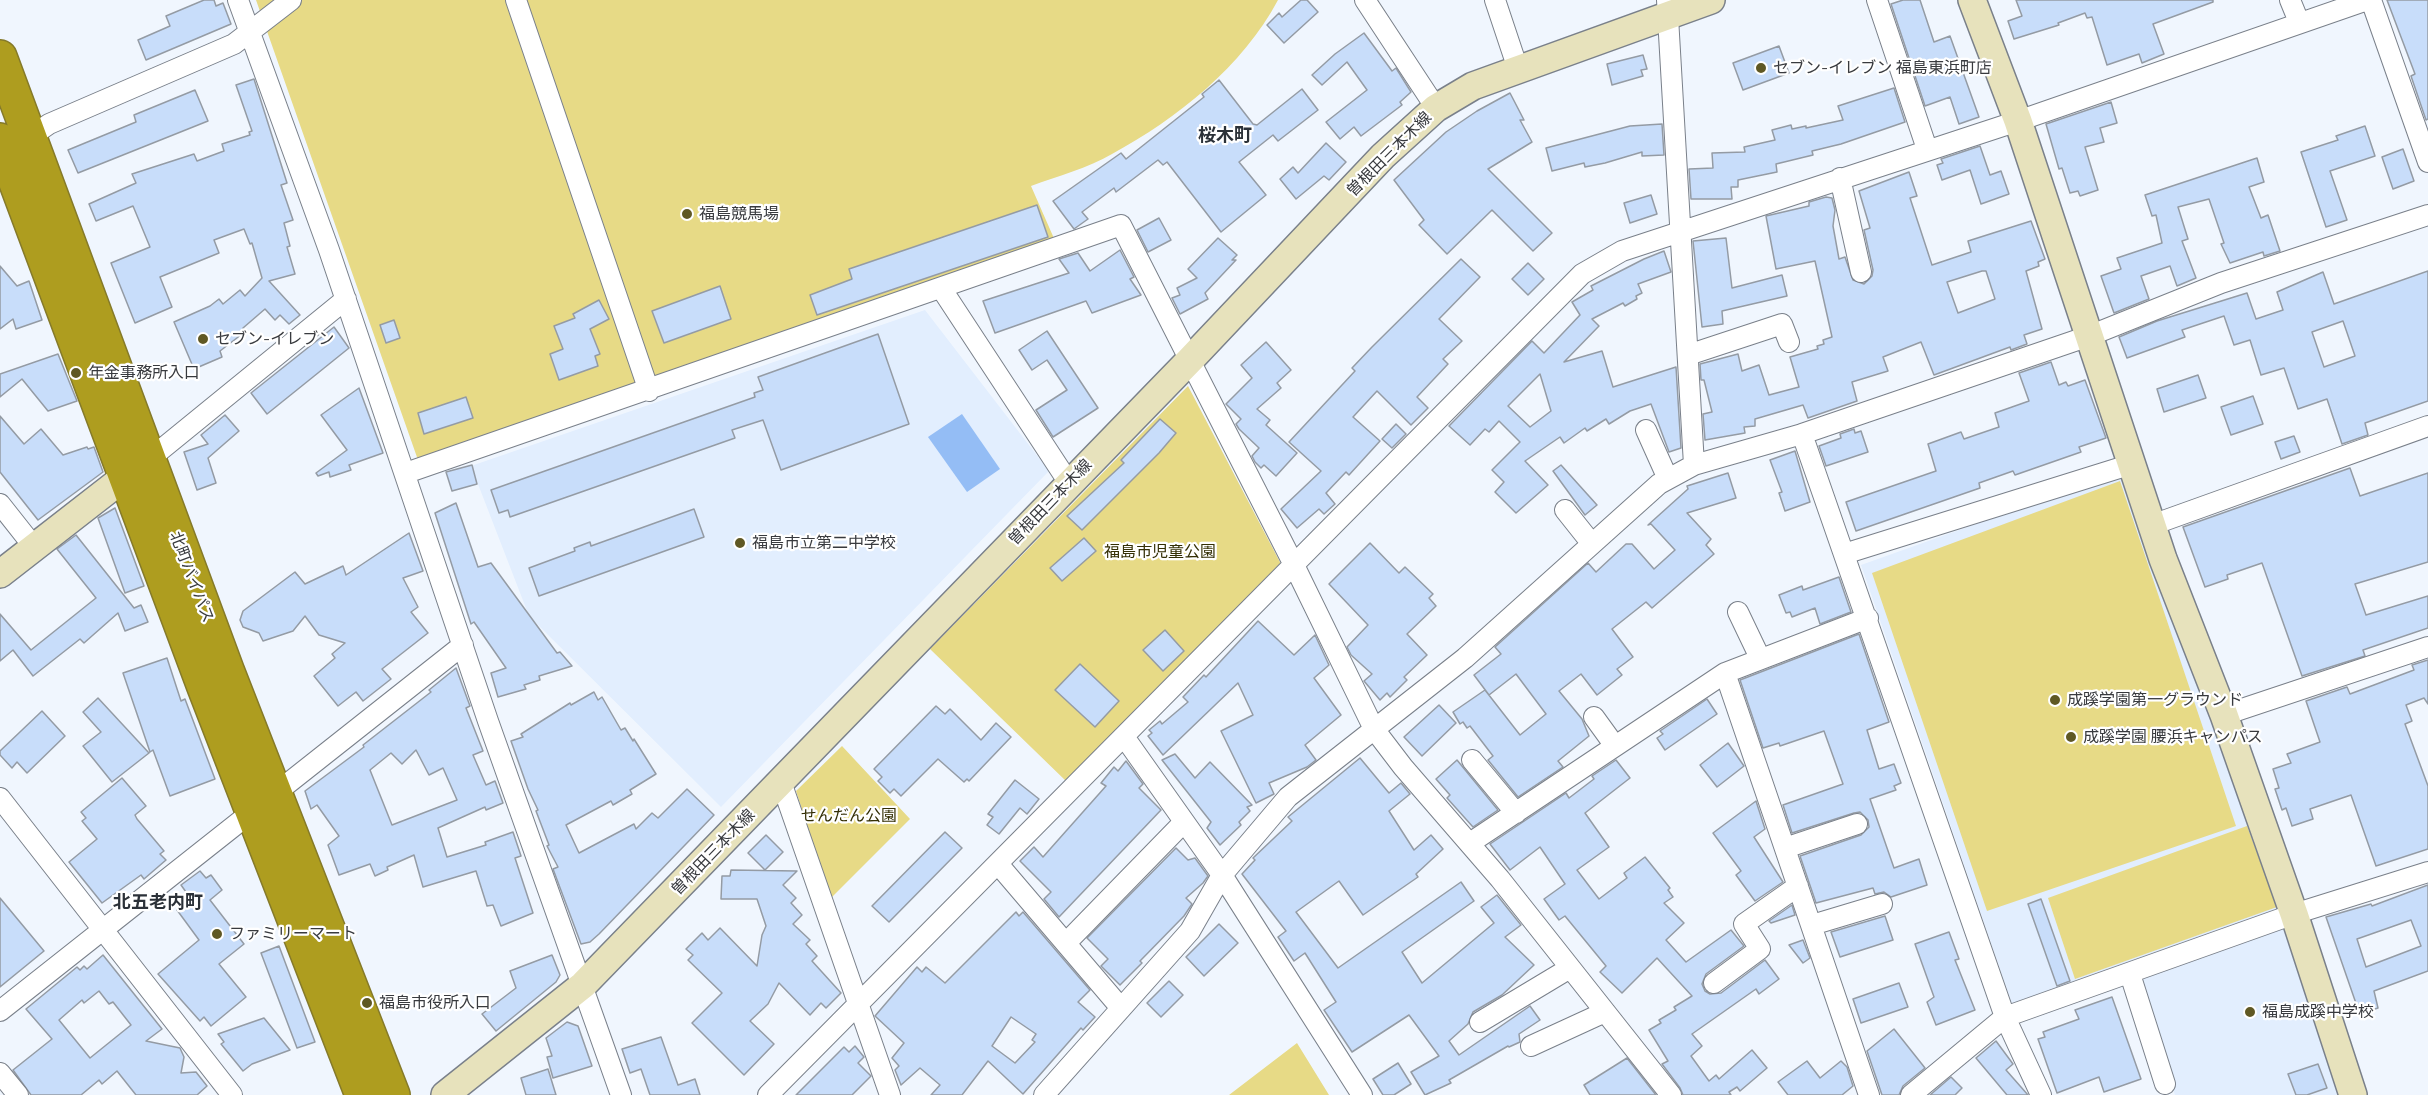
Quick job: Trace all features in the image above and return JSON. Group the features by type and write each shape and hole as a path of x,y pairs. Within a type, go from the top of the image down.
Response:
{"highway":[{"name":"北町バイパス","path":"0,57 9,149 137,468 263,803 362,1095"},
{"name":"北町バイパス","path":"263,803 393,1095"}],"street":[{"path":"238,0 346,299 463,645 621,1095"},
{"path":"9,149 49,124 234,44 291,0"},
{"path":"516,0 649,391"},
{"path":"1365,0 1436,108"},
{"path":"1495,0 1518,69"},
{"name":"曽根田三本木線","path":"445,1095 583,985 1190,360 1383,156 1436,108 1473,86 1667,8 1712,0"},
{"path":"1877,0 1927,149"},
{"path":"1972,0 2018,121 2152,525 2224,715 2294,915 2353,1095"},
{"path":"2290,0 2299,22"},
{"path":"768,1095 1125,738 1582,274 1622,251 2018,121 2299,22 2369,0 2428,162"},
{"path":"1667,8 1694,465"},
{"path":"1840,178 1861,272"},
{"path":"1044,1095 1190,931 1222,875 1288,797 1465,658 1659,484 1694,465 1802,434 2089,336 2222,283 2428,215"},
{"path":"406,473 649,391 1121,225 1294,565 1374,729 1403,767 1470,843 1671,1095"},
{"path":"941,288 1069,483"},
{"path":"0,574 137,468 346,299"},
{"path":"1688,355 1782,324 1789,342"},
{"path":"2152,525 2428,426"},
{"path":"1646,430 1668,479"},
{"path":"1802,434 2006,1017 2041,1095"},
{"path":"1844,554 2132,464"},
{"path":"0,504 34,547"},
{"path":"1565,510 1592,544"},
{"path":"1738,612 1760,658"},
{"path":"1470,843 1725,673 1868,618"},
{"path":"0,1011 463,645"},
{"path":"2224,715 2428,647"},
{"path":"1725,673 1869,1095"},
{"path":"1594,717 1615,746"},
{"path":"1125,738 1222,875 1362,1095"},
{"path":"1472,760 1516,813"},
{"path":"781,782 860,1003 890,1095"},
{"path":"0,798 232,1095"},
{"path":"1066,944 1184,822"},
{"path":"1785,848 1857,824"},
{"path":"998,864 1120,1007"},
{"path":"1911,1095 2006,1017 2294,915 2428,872"},
{"path":"1714,983 1760,949 1744,924 1798,886"},
{"path":"1812,925 1882,904"},
{"path":"1480,1022 1570,968"},
{"path":"2130,974 2166,1084"},
{"path":"1532,1046 1605,1012"},
{"path":"0,1073 18,1095"}],"shaded area":[{"name":"福島市立第二中学校","path":"925,310 1049,471 721,807 529,616 471,466"},
{"name":"成蹊学園第一グラウンド","path":"2125,471 2282,910 2342,1095 2175,1095 2132,964 2012,1004 1861,565"}],"green space":[{"name":"福島競馬場","path":"256,0 1278,0 1246,47 1227,69 1184,107 1137,140 1103,159 1031,186 1056,243 418,460"},
{"name":"福島市児童公園","path":"1188,386 1282,566 1068,783 930,649"},
{"name":"成蹊学園第一グラウンド","path":"2120,481 2236,826 1987,911 1872,573"},
{"name":"せんだん公園","path":"842,746 910,819 831,898 796,791"},
{"path":"2247,826 2277,907 2075,979 2048,898"},
{"path":"1297,1043 1329,1095 1229,1095"}],"water":[{"path":"962,414 1000,469 967,492 928,437"}],"building":[{"path":"204,0 214,0 216,6 223,3 231,24 146,60 138,40 170,26 166,16"},
{"path":"1301,0 1307,0 1318,12 1284,43 1267,25 1279,13 1282,17"},
{"path":"1903,0 1920,0 1934,42 1950,36 1979,117 1959,124 1950,97 1925,106 1891,4"},
{"path":"2016,0 2213,0 2213,2 2153,24 2164,54 2142,63 2139,54 2107,65 2092,17 2087,18 2085,13 2058,23 2059,25 2014,39 2008,21 2022,16"},
{"path":"2387,0 2428,0 2428,119 2426,120 2411,76 2415,74"},
{"path":"1364,33 1392,71 1396,68 1411,92 1400,102 1402,105 1361,136 1354,127 1340,139 1326,122 1367,90 1347,62 1322,85 1312,75 1335,54"},
{"name":"セブン-イレブン 福島東浜町店","path":"1779,46 1789,73 1743,90 1733,63"},
{"path":"1643,55 1647,69 1641,70 1643,76 1612,85 1607,64"},
{"path":"254,79 287,183 281,185 293,220 284,223 290,246 287,247 295,274 269,281 300,315 289,324 280,315 275,320 265,309 243,328 246,331 220,351 222,357 194,369 174,322 210,306 219,299 223,304 240,290 245,296 262,278 252,243 250,244 244,229 214,240 219,253 160,277 172,307 135,323 111,263 150,247 133,206 96,221 89,204 136,183 132,174 194,154 197,161 224,151 222,144 250,135 249,132 252,131 236,85"},
{"path":"1219,80 1253,124 1257,125 1302,89 1318,110 1278,141 1273,135 1239,162 1266,195 1221,232 1167,162 1163,165 1158,160 1116,192 1114,188 1082,212 1088,219 1074,229 1053,201 1121,153 1126,159 1204,97 1202,94"},
{"path":"1894,88 1905,122 1841,144 1812,151 1813,155 1776,164 1777,172 1738,180 1738,187 1731,187 1732,199 1691,199 1689,169 1713,168 1712,153 1745,152 1744,147 1775,140 1772,130 1791,125 1792,129 1806,126 1806,128 1843,120 1838,106"},
{"path":"195,90 208,121 78,173 68,150 136,122 134,115"},
{"path":"1510,93 1524,120 1520,120 1532,142 1488,169 1552,233 1533,251 1492,210 1447,254 1419,225 1424,220 1394,180 1446,132 1477,111"},
{"path":"2111,102 2117,123 2100,128 2104,142 2085,147 2098,190 2080,196 2078,191 2070,193 2062,168 2059,169 2046,124"},
{"path":"1662,124 1664,155 1642,156 1642,152 1605,163 1585,167 1584,163 1552,171 1546,148 1630,126"},
{"path":"2365,126 2375,156 2330,171 2347,220 2326,227 2301,152 2338,140 2336,136"},
{"path":"1326,143 1346,162 1329,180 1324,176 1296,199 1280,179 1293,167 1298,173"},
{"path":"1980,146 1990,175 2001,171 2009,194 1981,204 1970,170 1942,180 1937,165 1943,163 1941,159"},
{"path":"2403,149 2414,181 2393,189 2382,157"},
{"path":"2257,158 2264,182 2249,187 2261,218 2268,215 2280,251 2264,256 2263,252 2230,263 2221,244 2224,243 2209,199 2178,207 2188,239 2182,241 2196,278 2177,286 2170,266 2141,276 2149,299 2114,313 2101,276 2121,269 2117,258 2162,243 2156,215 2152,216 2145,195"},
{"path":"1909,172 1917,196 1910,198 1932,265 1971,252 1968,241 2031,221 2045,259 2038,262 2039,266 2026,271 2042,329 2024,335 2027,344 2011,350 2010,347 1934,375 1921,342 1883,357 1888,371 1852,382 1857,401 1808,418 1803,405 1755,419 1755,426 1744,427 1745,433 1705,440 1703,414 1712,412 1704,380 1701,380 1700,364 1738,354 1742,371 1759,365 1769,395 1799,387 1790,357 1818,349 1817,346 1824,344 1823,340 1832,337 1815,261 1776,269 1766,216 1809,206 1809,202 1826,197 1832,198 1835,210 1833,226 1839,259 1845,257 1853,280 1864,284 1872,276 1873,270 1864,230 1870,228 1859,191","holes":["1986,271 1995,299 1958,313 1947,282"]},
{"path":"1651,195 1657,214 1630,223 1624,203"},
{"path":"1037,205 1048,237 817,315 810,295 852,279 849,269"},
{"path":"1159,218 1171,240 1148,252 1137,230"},
{"path":"1218,238 1237,255 1232,260 1236,260 1205,293 1208,299 1180,314 1172,298 1180,295 1177,288 1197,278 1188,269"},
{"path":"1726,238 1732,288 1782,275 1787,296 1722,311 1723,324 1702,327 1693,241"},
{"path":"1120,250 1134,277 1130,279 1141,295 1092,313 1086,301 995,333 983,301 1069,273 1059,259 1078,253 1090,271"},
{"path":"1664,251 1671,272 1638,284 1642,293 1636,296 1637,299 1625,306 1623,303 1592,319 1599,326 1564,362 1602,351 1613,387 1676,367 1681,448 1669,452 1651,404 1630,411 1609,424 1606,419 1587,431 1585,428 1564,443 1560,437 1525,461 1548,485 1516,513 1495,492 1504,482 1492,470 1520,442 1499,421 1489,432 1485,429 1470,445 1449,426 1532,341 1544,353 1580,315 1572,302 1593,290 1591,286","holes":["1540,374 1551,411 1530,427 1508,406"]},
{"path":"1461,259 1480,277 1439,319 1462,341 1443,359 1448,364 1417,397 1428,408 1411,425 1377,391 1353,417 1380,441 1349,475 1346,472 1326,493 1335,504 1324,514 1319,509 1297,528 1281,509 1321,471 1289,442 1355,371 1352,368"},
{"path":"1528,263 1544,279 1528,295 1512,279"},
{"path":"0,266 17,286 29,281 42,320 16,329 13,319 0,329"},
{"path":"2428,271 2428,401 2365,423 2368,435 2342,444 2327,399 2298,409 2284,368 2261,375 2250,340 2234,345 2224,316 2182,330 2185,337 2127,358 2119,337 2157,321 2247,293 2256,319 2283,310 2277,292 2323,272 2334,304","holes":["2343,321 2355,356 2324,367 2312,332"]},
{"path":"720,286 731,319 664,343 652,311"},
{"path":"599,300 609,319 590,329 600,354 595,356 598,366 559,380 550,354 563,349 554,326 575,318 573,314"},
{"path":"394,320 400,338 386,343 380,325"},
{"path":"334,327 349,348 267,414 251,393"},
{"path":"1047,331 1098,408 1053,437 1036,410 1067,390 1047,360 1032,370 1019,350"},
{"path":"878,334 909,424 781,470 763,420 732,430 735,438 510,517 508,510 499,513 491,490 755,397 754,393 763,390 758,377"},
{"path":"1266,342 1291,370 1277,383 1281,388 1257,409 1270,420 1266,425 1297,453 1276,476 1264,465 1261,468 1255,462 1252,456 1259,448 1239,429 1236,424 1241,419 1226,404 1252,378 1241,365"},
{"path":"58,354 77,401 48,411 22,379 0,397 0,374"},
{"path":"2051,362 2059,385 2066,382 2068,386 2085,380 2106,438 2079,447 2081,452 2015,475 2013,471 1979,483 1980,488 1856,531 1846,502 1936,471 1928,444 1961,432 1964,439 1999,427 1995,413 2029,401 2019,373"},
{"path":"2198,375 2206,398 2164,412 2157,389"},
{"path":"359,388 383,453 349,465 351,470 330,477 329,472 318,476 316,473 347,450 321,415"},
{"path":"2253,396 2263,424 2231,435 2221,407"},
{"path":"466,397 473,418 424,434 418,413"},
{"path":"225,415 239,431 208,458 216,483 197,490 184,452 208,444 201,435"},
{"path":"0,416 24,444 41,429 63,455 94,447 103,472 38,520 0,472"},
{"path":"1160,419 1176,433 1082,530 1067,516 1124,463 1121,460"},
{"path":"1396,424 1406,434 1392,448 1382,439"},
{"path":"1854,429 1855,433 1861,431 1868,452 1826,466 1819,446 1841,438 1840,434"},
{"path":"2294,436 2300,452 2281,459 2275,442"},
{"path":"1795,451 1810,502 1785,511 1779,493 1782,492 1770,460"},
{"path":"472,465 477,484 452,491 446,472"},
{"path":"1561,465 1597,505 1585,515 1553,471"},
{"path":"2350,468 2360,496 2428,473 2428,562 2355,584 2366,615 2428,596 2428,628 2363,650 2365,656 2302,676 2262,563 2227,575 2228,579 2205,587 2183,527"},
{"path":"1728,473 1736,498 1687,513 1711,539 1706,545 1714,554 1652,608 1646,602 1612,629 1633,657 1617,669 1622,675 1597,695 1581,674 1559,691 1582,719 1589,736 1558,761 1563,767 1518,797 1488,760 1493,756 1470,726 1467,728 1463,722 1460,724 1453,712 1485,690 1520,735 1546,714 1516,674 1489,695 1474,675 1501,654 1495,647 1588,563 1596,572 1626,544 1632,544 1654,569 1675,550 1651,524 1648,525 1688,489 1687,486"},
{"path":"456,503 478,567 491,563 557,653 560,652 572,666 539,676 540,680 524,685 526,689 498,697 491,673 506,668 474,622 471,624 435,513"},
{"path":"115,508 144,586 125,593 98,518"},
{"path":"694,509 704,537 539,596 529,568 575,551 574,548 590,542 591,546"},
{"path":"409,533 423,571 403,578 418,607 411,612 428,633 382,669 391,679 363,701 356,692 338,706 314,676 335,658 332,654 345,643 319,635 305,616 293,631 263,641 259,633 243,627 240,620 243,611 295,572 305,584 343,566 346,575"},
{"path":"76,535 134,608 141,605 148,622 125,631 118,613 84,643 80,639 33,676 13,650 0,661 0,614 31,650 96,598 57,549"},
{"path":"1084,538 1096,551 1062,581 1050,568"},
{"path":"1370,543 1399,573 1405,567 1433,594 1429,598 1436,606 1407,634 1427,655 1404,677 1407,680 1390,697 1387,693 1380,700 1364,681 1372,674 1351,655 1347,647 1368,625 1329,584"},
{"path":"1839,577 1851,612 1820,624 1815,608 1792,617 1790,612 1786,613 1779,595 1802,586 1803,590"},
{"path":"1258,621 1294,655 1315,635 1329,665 1314,678 1341,715 1305,745 1316,760 1307,767 1269,783 1274,794 1256,803 1221,731 1253,715 1238,683 1163,755 1148,736 1152,733 1149,730 1160,721 1162,724 1188,702 1183,697 1204,675 1206,677"},
{"path":"1165,630 1184,651 1163,671 1143,650"},
{"path":"1859,634 1889,722 1867,730 1879,769 1894,764 1901,783 1894,786 1896,790 1870,799 1894,868 1919,859 1927,885 1891,897 1884,892 1875,894 1873,888 1816,903 1800,856 1861,835 1869,827 1868,820 1860,812 1854,813 1792,833 1783,805 1843,784 1824,731 1780,746 1779,743 1763,748 1740,680"},
{"path":"167,658 181,701 185,699 215,779 170,796 153,750 150,752 123,673"},
{"path":"2428,660 2428,704 2424,698 2406,705 2412,721 2405,724 2428,786 2428,849 2376,866 2351,795 2310,809 2313,819 2292,826 2286,808 2282,810 2275,789 2279,788 2273,769 2291,763 2287,754 2320,742 2306,701 2347,687 2350,694 2414,670 2412,665"},
{"path":"1080,664 1119,701 1095,727 1055,690"},
{"path":"456,668 470,706 466,708 483,751 473,755 486,785 495,781 503,803 486,810 485,807 438,828 447,857 486,845 485,842 513,832 521,856 515,858 533,913 501,926 493,905 487,906 476,871 423,887 414,855 387,867 388,870 375,876 370,864 339,875 328,845 339,836 317,805 311,809 305,791 364,747 363,745 431,692 429,690","holes":["416,750 429,775 443,768 457,800 392,825 370,770 391,753 402,764"]},
{"path":"594,692 598,700 602,697 621,730 625,728 633,741 634,739 656,774 630,790 632,794 613,805 611,801 566,825 579,853 634,824 636,829 652,813 658,818 687,789 714,815 599,934 590,942 581,944 553,869 558,867 547,846 549,845 536,811 538,810 511,741 523,737 521,734 570,703 571,705"},
{"path":"98,698 149,753 112,782 83,746 101,732 83,712"},
{"path":"1707,699 1717,714 1665,750 1657,738 1663,734 1660,731"},
{"path":"1439,705 1456,723 1422,756 1404,737"},
{"path":"936,706 945,714 950,709 981,740 996,723 1011,737 969,781 967,779 964,782 938,759 901,796 894,789 890,793 878,781 882,777 874,769"},
{"path":"42,711 65,736 27,773 17,762 12,768 0,755 0,751"},
{"path":"1728,743 1744,766 1717,787 1700,765"},
{"path":"1175,754 1195,778 1210,762 1252,805 1247,807 1250,811 1239,822 1241,825 1220,845 1207,828 1211,822 1162,760"},
{"path":"1360,758 1389,793 1401,783 1410,794 1389,811 1414,850 1431,835 1443,849 1416,874 1418,877 1363,915 1339,881 1296,912 1338,968 1461,882 1474,901 1402,952 1422,983 1494,923 1481,907 1497,895 1521,925 1505,937 1534,965 1502,995 1473,1012 1468,1024 1449,1041 1459,1055 1530,1006 1540,1020 1519,1034 1520,1042 1508,1046 1449,1080 1451,1083 1425,1095 1411,1072 1439,1056 1409,1015 1352,1052 1324,1010 1336,1002 1305,953 1294,961 1278,937 1286,931 1242,874 1255,860 1253,858 1292,821 1288,817"},
{"path":"1457,760 1498,810 1473,827 1447,798 1450,795 1436,779"},
{"path":"1616,760 1630,778 1585,813 1609,847 1577,870 1599,899 1627,878 1624,873 1645,857 1670,888 1668,890 1673,897 1664,903 1684,923 1666,940 1686,962 1731,930 1744,946 1706,974 1702,984 1705,991 1710,994 1721,993 1765,960 1779,979 1759,994 1756,989 1692,1034 1702,1046 1691,1056 1709,1081 1716,1075 1719,1079 1752,1050 1767,1068 1740,1091 1737,1087 1729,1092 1731,1095 1683,1095 1662,1064 1668,1061 1649,1030 1661,1023 1659,1020 1676,1010 1674,1007 1692,996 1657,958 1622,993 1600,972 1606,966 1565,916 1559,920 1544,899 1565,884 1540,847 1510,870 1490,844 1566,793 1569,798 1594,779 1592,776"},
{"path":"1126,761 1143,784 1139,788 1161,810 1059,917 1044,899 1051,892 1020,861 1034,847 1043,857 1106,786 1101,783 1114,767 1118,771"},
{"path":"122,778 146,806 135,815 164,851 160,854 166,860 144,879 141,875 102,903 69,862 97,839 82,821 86,818 81,812"},
{"path":"1015,780 1039,799 1027,814 1020,808 999,834 987,825 993,817 988,814"},
{"path":"1756,801 1765,829 1754,837 1783,882 1755,901 1736,875 1741,871 1713,833"},
{"path":"945,832 962,848 889,922 872,906"},
{"path":"766,835 783,852 765,870 748,853"},
{"path":"1176,848 1188,860 1195,858 1208,876 1186,898 1192,904 1184,916 1120,985 1101,966 1108,959 1087,938"},
{"path":"731,870 797,871 783,885 796,898 791,903 802,915 793,924 810,940 806,944 817,956 812,961 841,993 826,1008 821,1003 810,1015 779,983 768,1004 750,1021 774,1044 744,1075 692,1023 722,993 688,960 693,955 686,949 702,933 708,940 720,928 757,966 762,935 766,926 757,899 721,899 722,876 730,876"},
{"path":"200,871 206,878 211,875 222,890 210,900 244,944 219,964 246,997 211,1026 204,1017 200,1021 158,974 199,940 177,910 191,899 181,885"},
{"path":"2428,885 2428,971 2374,991 2378,1008 2363,1013 2359,1012 2326,917 2371,904 2372,906","holes":["2411,920 2421,946 2366,967 2357,939"]},
{"path":"0,898 44,951 0,987"},
{"path":"2041,899 2070,981 2057,986 2028,904"},
{"path":"1792,905 1795,915 1771,923 1769,921"},
{"path":"1016,912 1019,916 1023,912 1090,990 1078,1002 1095,1017 1083,1030 1081,1028 1023,1094 988,1061 962,1095 931,1095 940,1085 920,1068 901,1085 895,1070 899,1066 892,1058 904,1043 875,1016 917,967 922,972 926,967 945,983","holes":["1011,1017 1036,1034 1032,1040 1035,1042 1015,1063 992,1046"]},
{"path":"1885,916 1893,940 1840,957 1831,932"},
{"path":"1219,924 1238,943 1204,976 1186,957"},
{"path":"1949,932 1959,959 1955,960 1975,1010 1936,1025 1927,1002 1934,997 1915,944"},
{"path":"1803,940 1810,958 1803,963 1789,945"},
{"path":"279,946 315,1042 297,1048 261,953"},
{"path":"103,955 162,1029 146,1041 180,1048 184,1057 181,1073 196,1072 207,1086 197,1095 136,1095 117,1071 102,1084 99,1080 81,1095 31,1095 13,1070 52,1039 26,1009 77,967 80,970 84,966 87,969","holes":["99,991 109,1004 113,1002 131,1025 90,1058 59,1020 82,1000 84,1003"]},
{"path":"552,955 560,975 556,982 496,1031 482,1014 516,988 510,971"},
{"path":"1169,981 1183,995 1161,1017 1147,1003"},
{"path":"1899,983 1908,1007 1861,1023 1853,999"},
{"path":"2112,997 2141,1079 2104,1092 2099,1077 2057,1093 2038,1039 2045,1037 2043,1032 2079,1019 2075,1010"},
{"path":"264,1018 290,1050 252,1064 243,1071 221,1044 224,1042 218,1034"},
{"path":"567,1022 578,1026 592,1066 553,1078 547,1057 552,1056 546,1038"},
{"path":"1894,1029 1925,1068 1903,1086 1899,1095 1882,1095 1867,1051"},
{"path":"661,1037 678,1085 695,1079 700,1095 650,1095 641,1069 630,1073 622,1049"},
{"path":"1996,1041 2013,1064 2006,1070 2028,1095 2007,1095 1976,1058"},
{"path":"855,1046 864,1057 858,1063 871,1076 852,1095 796,1095 844,1047 849,1052"},
{"path":"1627,1058 1656,1095 1590,1095 1584,1085"},
{"path":"1807,1061 1820,1078 1841,1061 1847,1067 1853,1086 1842,1095 1788,1095 1778,1082"},
{"path":"1398,1063 1411,1084 1394,1095 1383,1095 1373,1079"},
{"path":"2318,1064 2327,1088 2307,1095 2296,1095 2288,1074"},
{"path":"548,1069 556,1095 526,1095 521,1078"},
{"path":"1951,1077 1962,1088 1955,1095 1930,1095"}],"place":[{"name":"セブン-イレブン 福島東浜町店","path":"1761,68"},
{"name":"福島競馬場","path":"687,214"},
{"name":"セブン-イレブン","path":"203,339"},
{"name":"年金事務所入口","path":"76,373"},
{"name":"福島市立第二中学校","path":"740,543"},
{"name":"成蹊学園第一グラウンド","path":"2055,700"},
{"name":"成蹊学園 腰浜キャンパス","path":"2071,737"},
{"name":"ファミリーマート","path":"217,934"},
{"name":"福島市役所入口","path":"367,1003"},
{"name":"福島成蹊中学校","path":"2250,1012"}],"district":[{"name":"桜木町","path":"1225,135"},
{"name":"北五老内町","path":"158,902"}]}
